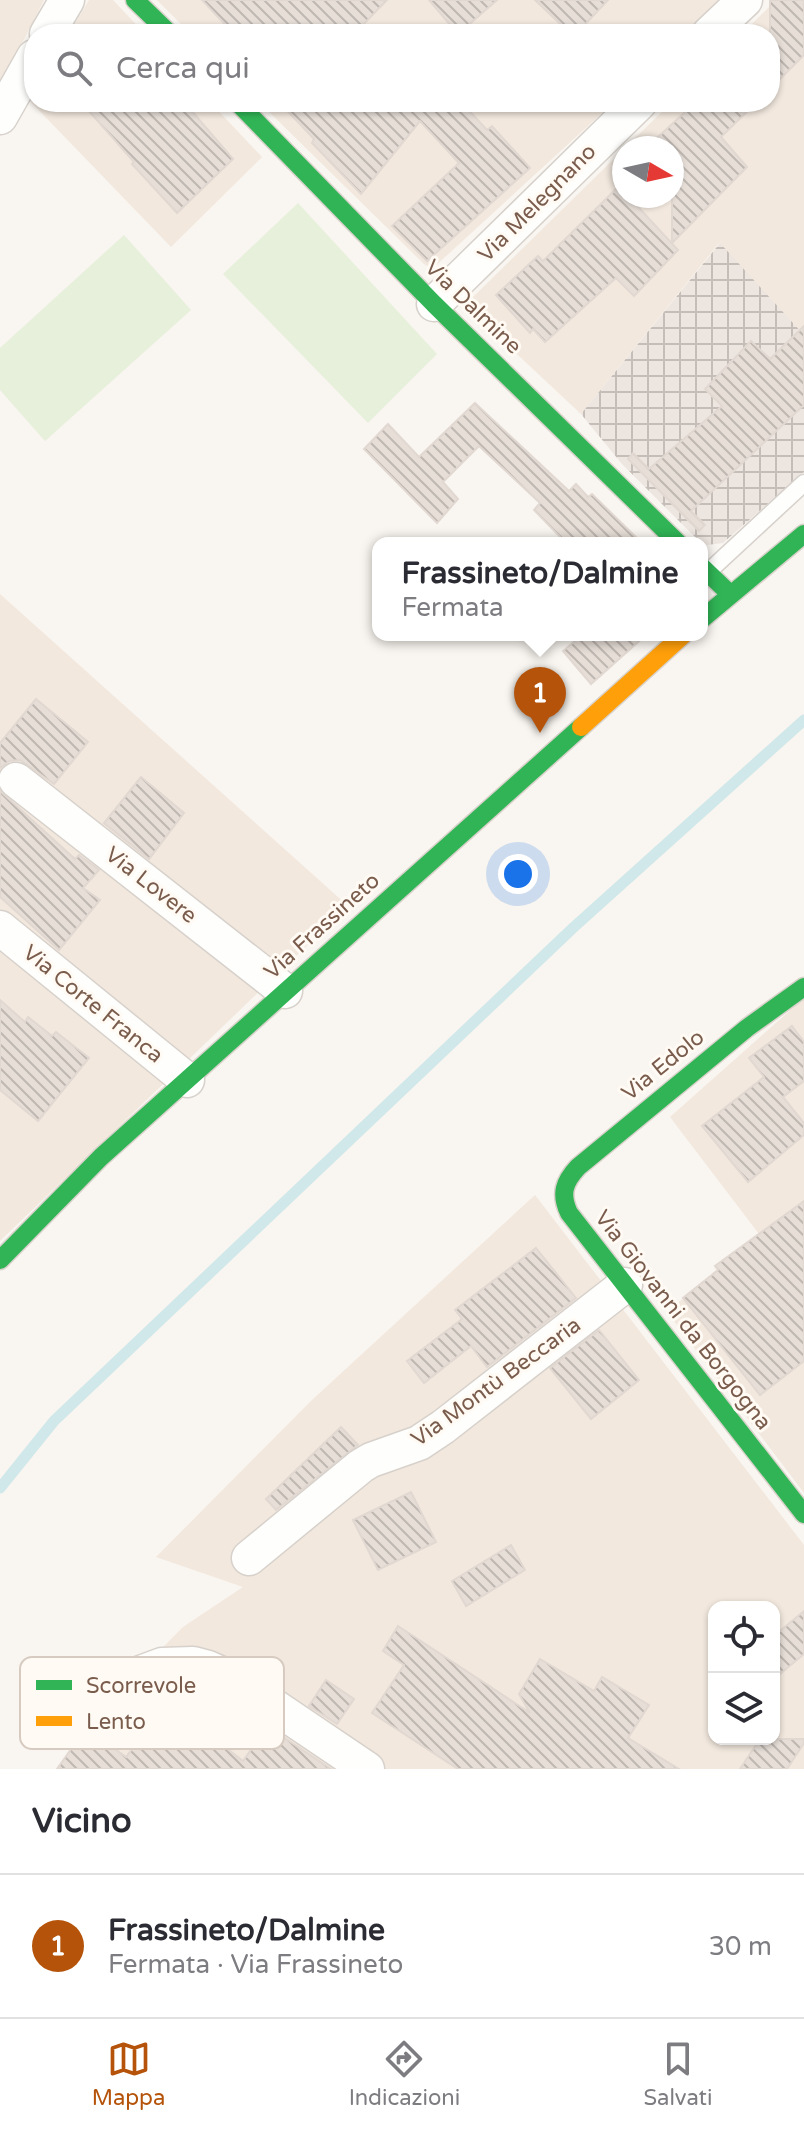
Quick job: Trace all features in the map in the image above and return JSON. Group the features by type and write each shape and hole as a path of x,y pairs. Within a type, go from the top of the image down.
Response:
{"street":[{"path":"53,24 67,0"},
{"path":"135,0 160,24"},
{"path":"720,24 745,0"},
{"path":"0,117 24,75"},
{"name":"Via Dalmine","path":"247,112 434,304 672,537"},
{"name":"Via Melegnano","path":"434,304 630,112"},
{"path":"708,614 804,534"},
{"path":"708,573 730,594"},
{"name":"Via Frassineto","path":"1,1258 101,1157 676,641"},
{"name":"Via Lovere","path":"16,780 285,991"},
{"name":"Via Corte Franca","path":"0,928 187,1080"},
{"name":"Via Edolo","path":"562,1189 572,1173 593,1154 747,1028 804,987"},
{"name":"Via Giovanni da Borgogna","path":"562,1189 562,1198 569,1213 804,1514"},
{"name":"Via Montù Beccaria","path":"249,1558 351,1474 371,1460 419,1443 443,1427 625,1285"},
{"path":"284,1713 367,1769"}],"lane":[{"path":"708,567 804,483"}],"shaded area":[{"path":"0,0 44,0 32,24 24,24 24,39 0,86"},
{"path":"89,0 113,0 136,24 75,24"},
{"path":"157,0 725,0 699,24 181,24"},
{"path":"776,0 804,0 804,335 719,243 581,414 475,315 471,299 612,161 612,208 684,208 684,136 637,136 662,112 780,112 780,24 752,24"},
{"path":"41,112 219,112 262,157 171,247"},
{"path":"269,112 603,112 432,269"},
{"path":"720,243 804,335 804,472 723,543 708,545 708,537 694,536 622,464 581,414"},
{"path":"0,594 348,906 0,1241"},
{"path":"804,998 804,1493 667,1312 759,1234 670,1117"},
{"path":"535,1195 804,1545 804,1769 74,1769 79,1749 284,1749 284,1657 153,1657 183,1627 243,1587 156,1557 312,1400"}],"green space":[{"path":"298,203 437,354 368,423 223,274"},
{"path":"124,235 191,310 45,441 0,390 0,348"}],"building":[{"path":"202,0 387,0 364,24 225,24"},
{"path":"429,0 497,0 469,24 449,24"},
{"path":"535,0 608,0 585,24 560,24"},
{"path":"770,0 804,0 804,55 780,79 780,24 770,24"},
{"path":"90,112 193,112 233,159 177,213 132,164 134,162"},
{"path":"288,112 470,112 487,130 492,126 530,168 427,261 392,226 459,163 420,121 361,194 312,143 314,139"},
{"path":"685,112 747,112 721,137 747,167 672,243 672,208 684,208 684,136 659,136"},
{"path":"612,193 612,208 639,208 678,250 634,296 616,278 545,342 533,329 530,333 496,295 538,256 543,261"},
{"path":"804,326 804,405 691,511 705,525 699,531 628,459 633,453 649,469 722,406 705,389 751,341 770,359"},
{"path":"475,403 569,491 576,484 588,497 592,494 636,537 560,537 534,510 540,503 479,446 443,482 458,499 437,523 364,449 388,424 419,457"},
{"path":"575,641 639,641 591,684 563,651"},
{"path":"36,699 88,742 54,784 20,760 9,761 0,768 0,743"},
{"path":"141,777 184,813 149,859 104,823"},
{"path":"0,791 75,859 79,855 99,870 83,888 100,900 59,950 0,897"},
{"path":"0,1000 25,1022 28,1017 52,1036 56,1032 89,1058 38,1121 0,1090"},
{"path":"792,1026 804,1042 804,1081 783,1097 804,1123 804,1135 748,1182 702,1126 764,1077 749,1058"},
{"path":"804,1201 804,1361 760,1395 683,1298 718,1270 715,1266"},
{"path":"536,1248 576,1298 487,1367 471,1346 424,1383 407,1361 462,1319 455,1310"},
{"path":"599,1330 639,1380 591,1419 550,1368"},
{"path":"341,1427 358,1445 276,1510 266,1499"},
{"path":"411,1492 436,1542 378,1570 353,1520"},
{"path":"511,1545 525,1570 466,1606 452,1581"},
{"path":"804,1611 804,1654 780,1674 780,1673 780,1631"},
{"path":"398,1626 530,1713 519,1694 540,1659 594,1691 602,1677 649,1705 628,1738 679,1769 458,1769 372,1713 404,1665 383,1651"},
{"path":"326,1680 354,1699 337,1724 309,1706"},
{"path":"284,1738 331,1769 57,1769 71,1749 115,1749 126,1757 132,1749 228,1749 243,1761 251,1749 284,1749"},
{"path":"780,1739 804,1739 787,1769 740,1769 756,1745 780,1745"}],"waterway":[{"path":"0,1488 54,1421 574,927 804,720"}],"traffic: fast":[{"path":"135,0 160,24"},
{"path":"247,112 434,304 672,537"},
{"path":"708,614 804,534"},
{"path":"708,573 730,594"},
{"path":"0,1260 101,1157 581,727"},
{"path":"804,987 747,1028 578,1167 569,1178 564,1194 569,1213 804,1514"}],"traffic: slow":[{"path":"581,727 676,641"}],"place":[{"name":"Frassineto/Dalmine","path":"540,733"}]}
